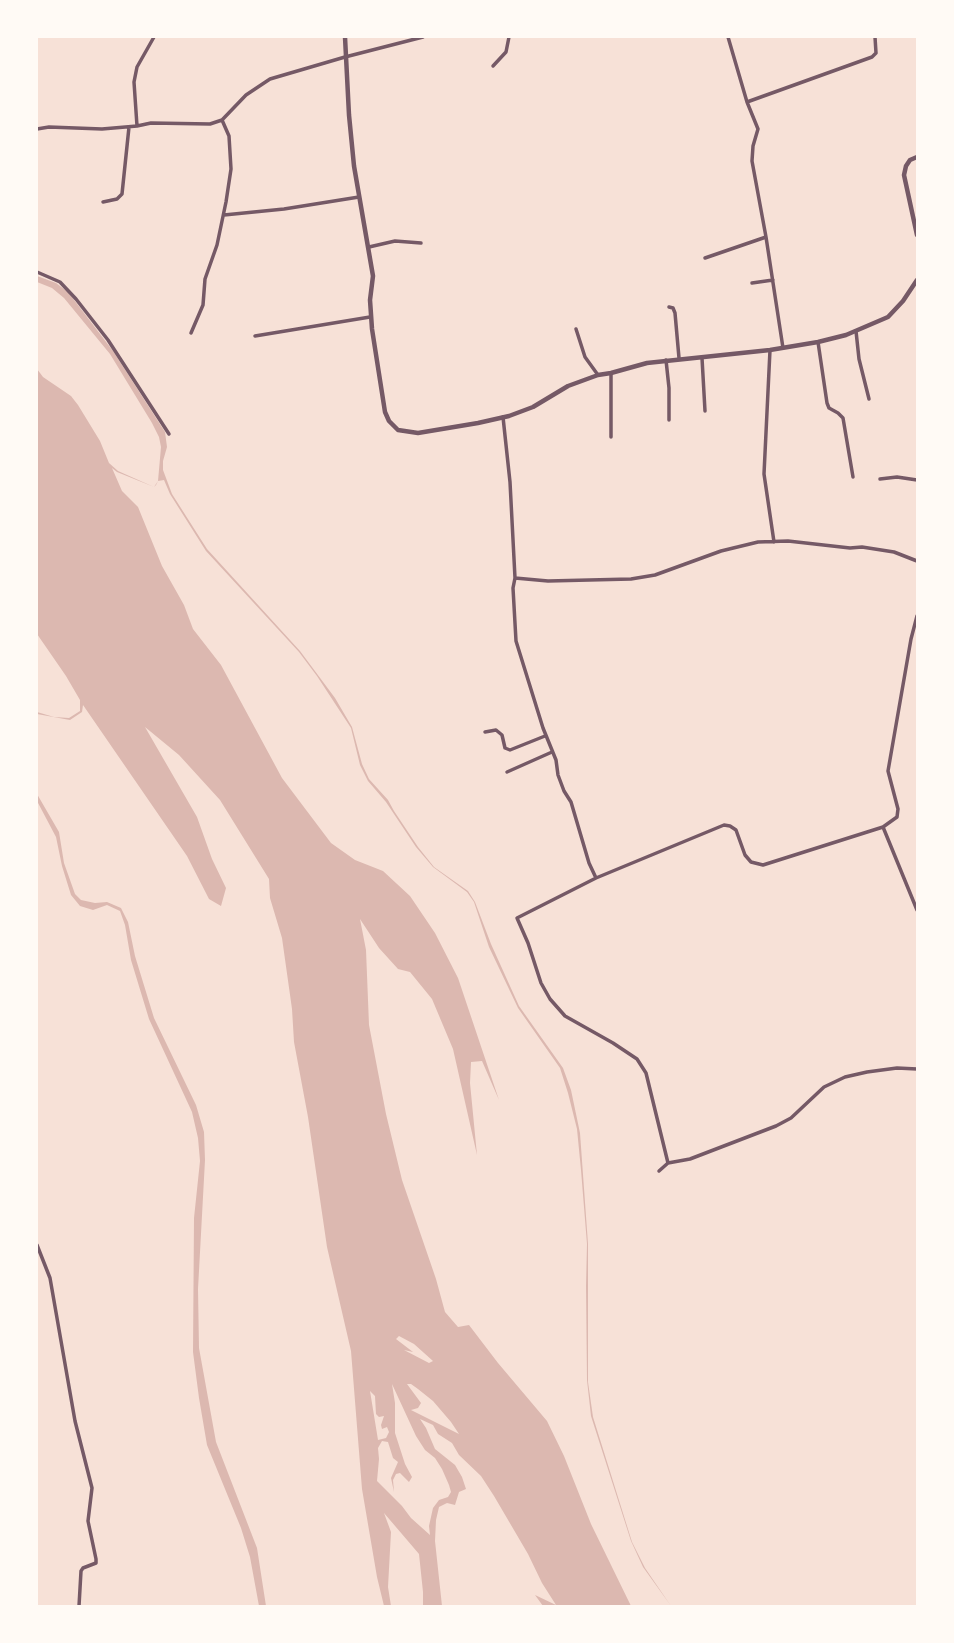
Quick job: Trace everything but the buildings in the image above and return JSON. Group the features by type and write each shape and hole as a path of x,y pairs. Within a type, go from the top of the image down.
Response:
{"street":[{"path":"137,126 134,82 137,67 154,37"},
{"path":"345,37 349,115 359,197 373,276 370,317 385,412 398,430 418,433 503,417 533,407 568,386 634,366 679,358 702,358 818,342 856,331 888,317 904,301 917,281"},
{"path":"37,129 102,129 159,123 210,124 222,120 246,95 270,79 423,37"},
{"path":"493,66 506,52 509,37"},
{"path":"728,37 758,129 752,161 783,348"},
{"path":"747,102 872,57 876,53 875,37"},
{"path":"191,332 203,305 205,279 217,245 231,169 229,136 222,120"},
{"path":"103,202 117,200 122,194 129,127"},
{"path":"917,157 910,160 904,175 917,235"},
{"path":"224,215 359,197"},
{"path":"705,258 766,237"},
{"path":"369,247 395,241 421,243"},
{"path":"37,272 60,282 76,299 108,340 169,434"},
{"path":"752,284 773,280"},
{"path":"669,307 673,308 675,313 679,358"},
{"path":"255,336 370,317"},
{"path":"576,329 585,357 598,375"},
{"path":"856,331 859,359 869,399"},
{"path":"818,342 827,403 829,408 843,418 853,477"},
{"path":"770,350 764,474 774,542"},
{"path":"702,358 705,411"},
{"path":"666,360 669,420"},
{"path":"611,373 611,437"},
{"path":"503,417 510,482 516,642 545,736 556,760 558,775 571,802 596,878"},
{"path":"880,479 897,477 917,480"},
{"path":"514,578 548,581 631,579 655,575 721,551 758,542 788,541 862,547 894,552 917,561"},
{"path":"668,1163 646,1073 637,1059 565,1016 550,999 541,983 517,918 596,878 724,825 736,830 745,855 751,862 763,865 883,827 897,817 898,809 888,771 917,616"},
{"path":"485,732 496,730 502,735 505,748 510,750 545,736"},
{"path":"508,772 552,752"},
{"path":"883,827 917,911"},
{"path":"659,1171 668,1163 690,1159 776,1126 791,1118 824,1087 845,1077 897,1068 917,1069"},
{"path":"37,1245 50,1278 75,1421 92,1488 88,1521 96,1563 81,1571 79,1606"}],"shaded area":[{"path":"37,276 56,283 68,292 113,351 165,432 167,447 163,470 172,494 207,549 300,651 335,698 352,727 369,779 388,800 418,847 434,867 468,891 475,902 519,1006 563,1068 571,1090 580,1133 588,1244 588,1382 593,1417 632,1542 645,1568 671,1606 643,1567 631,1541 591,1416 587,1380 587,1244 581,1170 577,1129 560,1068 518,1008 489,947 474,902 467,892 433,867 416,847 386,802 368,781 360,765 351,728 317,676 299,652 206,551 170,494 164,480 158,481 161,447 159,437 110,354 64,298 52,288 37,282"},
{"path":"37,369 43,377 71,396 100,441 109,463 118,471 154,487 117,472 112,468 122,491 138,507 162,566 184,605 193,629 221,665 282,778 331,843 355,860 383,871 410,896 435,933 458,978 499,1100 482,1061 471,1062 470,1083 477,1155 453,1049 432,999 410,972 398,969 379,948 360,919 366,950 369,1025 386,1114 402,1180 445,1312 458,1327 469,1325 547,1421 591,1524 631,1606 543,1606 535,1595 556,1605 481,1476 459,1455 452,1443 438,1434 433,1425 420,1419 435,1449 455,1465 466,1489 459,1492 455,1505 447,1503 439,1507 436,1520 435,1541 442,1606 423,1606 419,1554 384,1513 391,1532 388,1587 391,1606 384,1606 362,1489 351,1351 327,1247 294,1042 282,938 270,898 269,879 220,800 179,755 145,727 197,817 226,888 221,906 209,899 187,856 83,705 82,712 70,720 37,714 69,718 80,711 80,700 37,634","holes":["399,1336 414,1344 433,1361 429,1363 404,1350 413,1352 396,1339","392,1384 416,1436 442,1469 451,1492 433,1508 430,1535 377,1481 378,1448 382,1441 388,1442 393,1458 398,1462 391,1478 394,1492 393,1480 396,1474 400,1473 409,1482 412,1477 395,1433","407,1384 411,1384 433,1401 459,1434 411,1410 418,1408 421,1403","370,1391 375,1396 376,1414 379,1417 384,1416 382,1429 387,1427 389,1432 386,1438 378,1440"]},
{"path":"37,794 59,832 64,863 75,894 81,900 107,902 121,908 128,922 135,956 154,1018 196,1105 204,1132 198,1289 199,1348 216,1442 257,1548 266,1606 259,1606 250,1557 241,1528 207,1445 199,1398 193,1352 194,1218 200,1161 192,1112 149,1019 120,911 107,905 93,910 80,906 71,895 56,837 37,801"}]}
